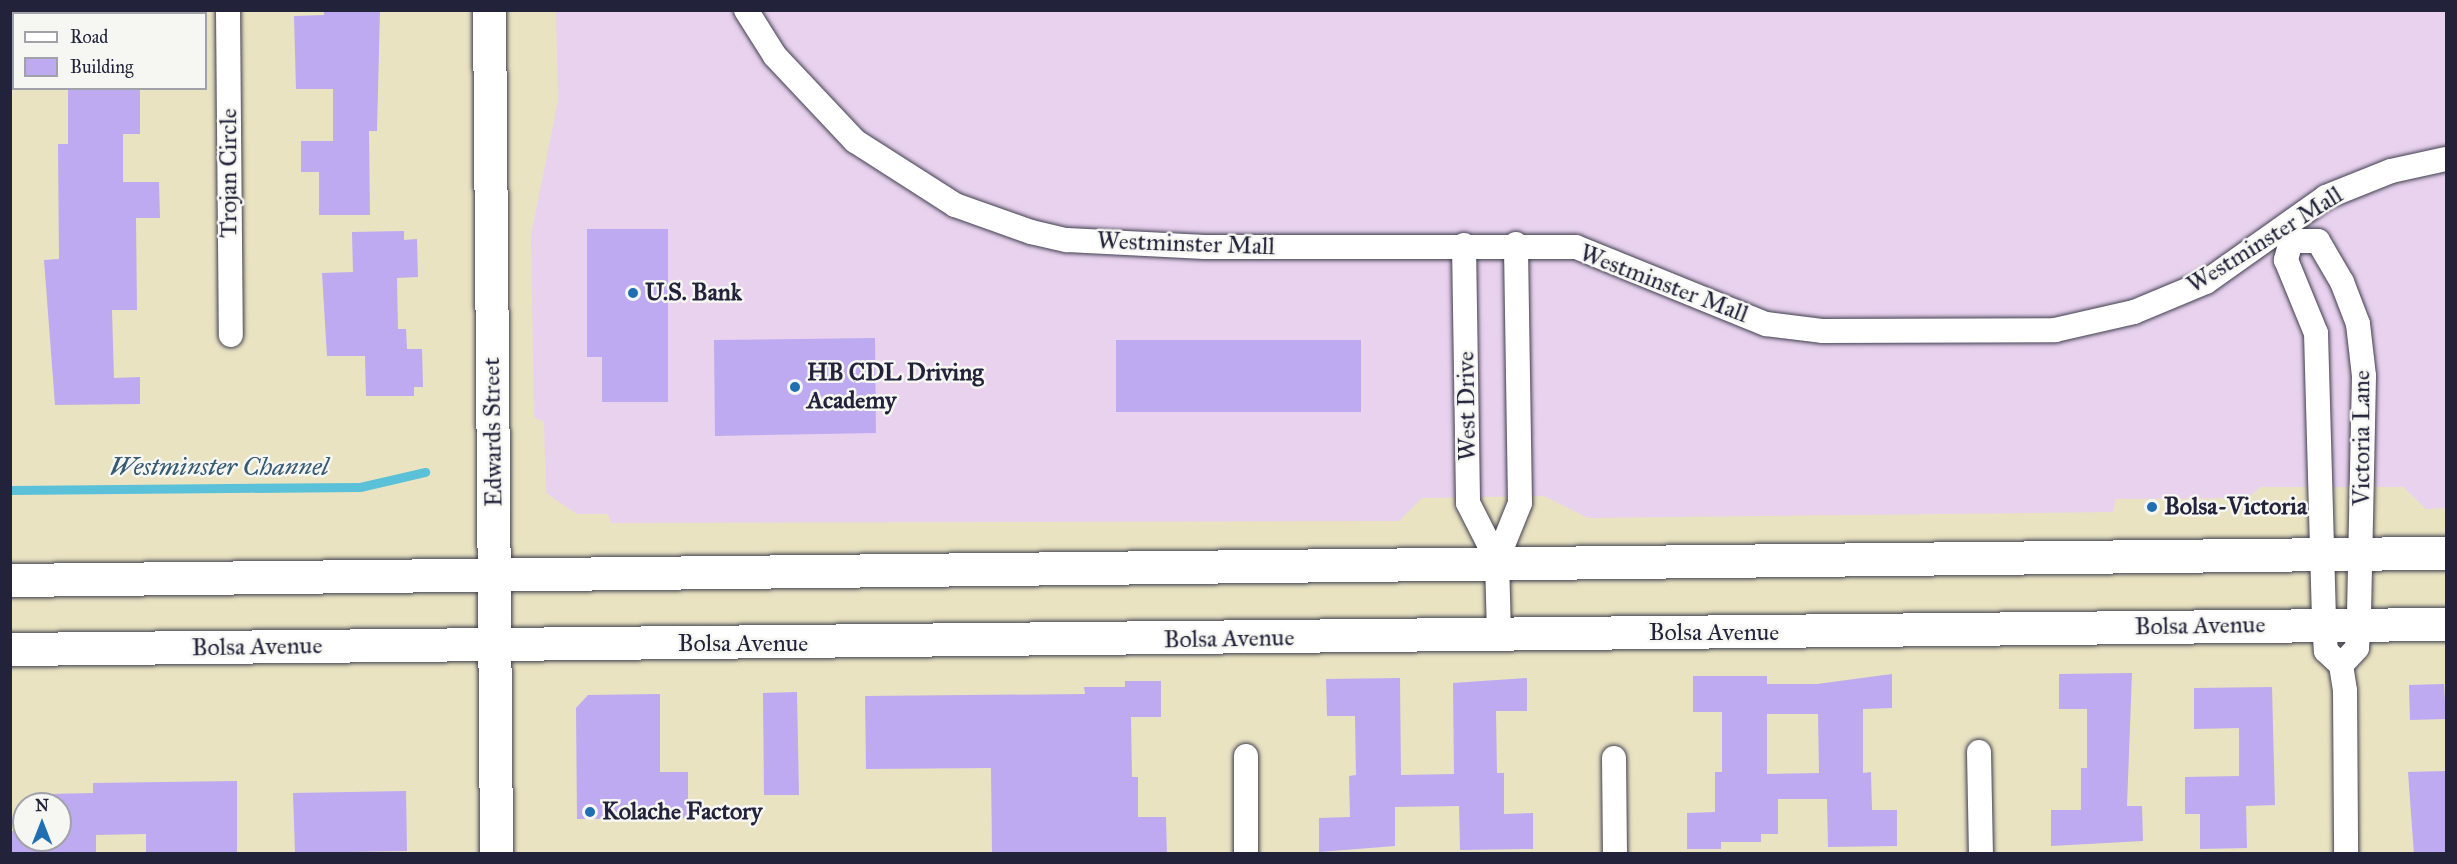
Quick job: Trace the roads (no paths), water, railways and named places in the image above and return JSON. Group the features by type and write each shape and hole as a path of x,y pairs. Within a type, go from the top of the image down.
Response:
{"main road":[{"name":"Edwards Street","path":"489,10 496,854"},
{"path":"10,580 1497,560 2446,553"},
{"name":"Bolsa Avenue","path":"10,649 2446,624"}],"street":[{"name":"Trojan Circle","path":"228,10 231,335"},
{"name":"Westminster Mall","path":"746,10 775,56 855,141 955,205 1002,223 1066,240 1138,244 1516,244 1576,247 1766,324 1822,331 1978,333 2055,330 2134,312 2206,282 2285,235 2326,196 2391,171 2446,159"},
{"name":"Victoria Lane","path":"2285,235 2318,241 2342,282 2358,324 2364,376 2360,554 2357,648 2341,665 2326,651 2321,555 2316,333 2286,260 2285,235"},
{"name":"West Drive","path":"1499,635 1497,560 1520,503 1516,244"},
{"name":"West Drive","path":"1464,245 1468,503 1497,560"},
{"path":"2341,665 2346,854"},
{"path":"1979,752 1981,854"},
{"path":"1246,756 1246,854"},
{"path":"1614,758 1615,854"}],"waterway":[{"name":"Westminster Channel","path":"10,490 360,487 425,472"}],"place":[{"name":"U.S. Bank","path":"633,293"},
{"name":"HB CDL Driving Academy","path":"795,387"},
{"name":"Bolsa-Victoria","path":"2152,507"},
{"name":"Kolache Factory","path":"590,812"}]}
